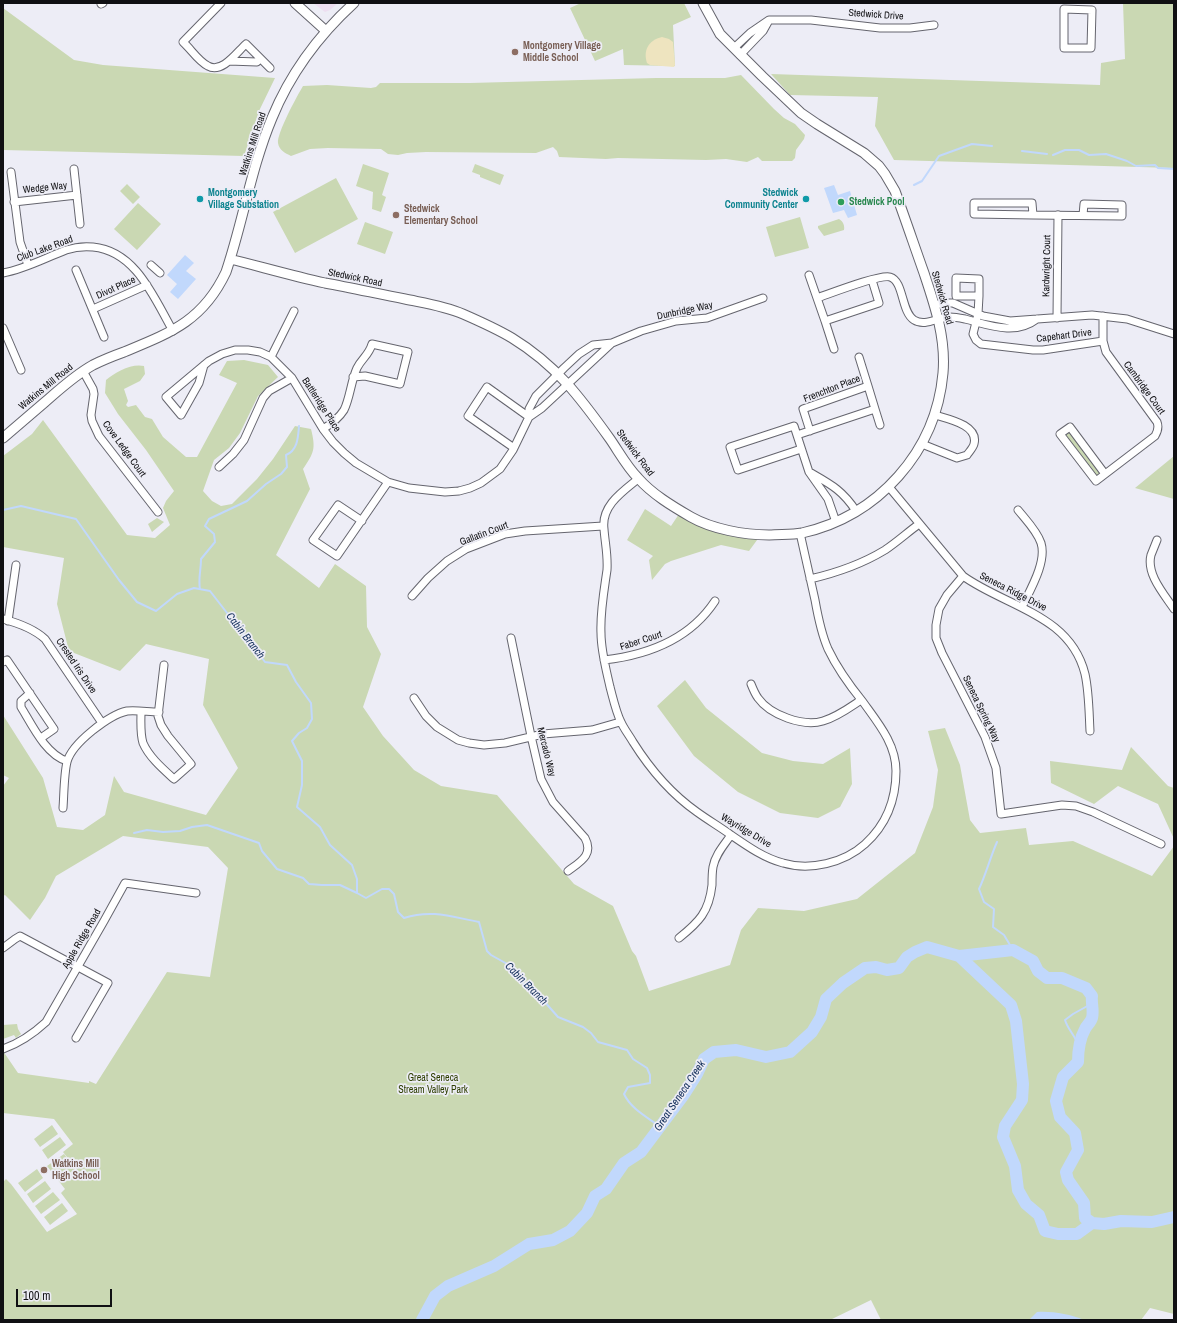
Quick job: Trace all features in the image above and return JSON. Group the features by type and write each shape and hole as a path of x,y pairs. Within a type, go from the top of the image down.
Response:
{"street":[{"path":"221,3 183,42 209,66 219,66 224,64 246,44 270,68"},
{"path":"296,3 326,31"},
{"name":"Watkins Mill Road","path":"3,438 61,388 83,372 102,361 173,331 194,316 211,298 220,284 230,258 271,119 296,71 308,54 326,31 354,3"},
{"name":"Stedwick Road","path":"230,258 311,280 430,304 462,314 511,338 540,358 559,374 588,408 638,479 661,499 692,518 736,532 759,535 800,533 836,522 870,503 889,487 911,462 922,444 935,415 939,401 943,372 943,346 939,319 895,191 885,174 879,166 864,153 801,113 720,34 703,3"},
{"path":"1078,6 1092,10 1091,48 1064,48 1064,9 1078,6"},
{"name":"Stedwick Drive","path":"737,52 750,33 769,20 811,20 880,28 910,28 934,25"},
{"path":"229,61 257,62 260,58"},
{"name":"Wedge Way","path":"74,169 80,224"},
{"name":"Wedge Way","path":"11,172 20,242 28,265"},
{"name":"Wedge Way","path":"14,202 77,195"},
{"path":"1032,215 1032,203 974,204 974,214 1032,215 1083,215 1122,216 1122,205 1084,204 1083,215"},
{"name":"Kardwright Court","path":"1057,318 1058,215"},
{"name":"Club Lake Road","path":"3,273 75,247 97,247 111,251 132,266 147,285 173,331"},
{"path":"151,265 160,273"},
{"name":"Divot Place","path":"76,270 104,337"},
{"path":"810,275 834,349"},
{"name":"Capehart Drive","path":"817,298 885,276 890,277 898,285 905,307 914,320 920,323 951,317 995,327 1013,328 1028,326 1037,319"},
{"path":"824,322 879,303 872,280"},
{"name":"Divot Place","path":"93,309 147,285"},
{"path":"976,322 979,296"},
{"name":"Dunbridge Way","path":"559,374 579,354 593,345 612,343 641,331 676,321 707,318 763,298"},
{"name":"Capehart Drive","path":"934,305 953,303 978,314 995,319 1010,321 1092,315 1104,316 1127,319 1174,334"},
{"path":"271,357 294,311"},
{"name":"Cambridge Court","path":"1104,316 1102,328 1106,352 1157,422 1158,426 1158,432 1155,436 1106,474"},
{"name":"Capehart Drive","path":"976,322 973,334 976,340 981,344 989,346 1043,350 1103,341"},
{"path":"3,328 21,370"},
{"name":"Dunbridge Way","path":"567,383 612,343"},
{"path":"323,429 344,410 353,377 358,366 370,352 372,344 408,352 400,384 365,376 353,377"},
{"name":"Battleridge Place","path":"204,365 199,383 181,415 166,397 204,365 222,354 235,350 248,350 271,357 292,378 323,429 344,454 388,482 409,488 434,491 459,491 470,488 489,478 500,469 514,448 529,417 529,409 536,396 559,374"},
{"path":"859,357 868,386"},
{"name":"Cove Ledge Court","path":"83,372 93,389 94,394 91,415 92,421 99,436 158,512"},
{"path":"219,467 233,454 244,440 263,398 292,378"},
{"name":"Battleridge Place","path":"529,417 542,408 567,383"},
{"name":"Frenchton Place","path":"810,431 803,409 868,386 880,425"},
{"path":"514,448 468,416 488,387 529,417"},
{"path":"797,435 875,409"},
{"path":"922,444 957,458 967,455 974,445 971,432 966,427 935,415"},
{"path":"801,449 738,470 730,447 794,426 809,472 828,499 836,522"},
{"path":"1070,426 1106,474 1096,481 1060,434 1070,426"},
{"path":"809,472 839,490 848,498 856,511"},
{"name":"Wayridge Drive","path":"638,479 618,496 607,509 603,526 608,553 602,593 601,634 604,660 620,722 645,760 670,790 697,813 753,850 782,863 794,865 816,865 831,863 857,851 870,840 890,810 894,792 896,769 893,748 881,726 838,667 824,639 800,533"},
{"path":"362,521 338,505 313,540 337,556 362,521 388,482"},
{"name":"Seneca Ridge Drive","path":"889,487 963,576 976,585 1042,617 1060,631 1071,643 1079,657 1084,674 1087,690 1090,731"},
{"path":"1018,510 1035,532 1041,543 1042,557 1038,572 1022,607"},
{"path":"810,579 828,575 850,567 873,556 886,549 919,524"},
{"name":"Gallatin Court","path":"412,596 428,578 447,561 466,549 505,534 525,531 603,526"},
{"path":"1157,540 1151,555 1151,563 1155,579 1174,608"},
{"path":"5,620 16,565"},
{"name":"Seneca Spring Way","path":"963,576 947,595 939,609 936,625 936,638 942,654 986,737 996,768 1002,814 1062,805 1076,806 1093,812 1161,844"},
{"name":"Faber Court","path":"604,660 638,655 671,642 693,626 709,611 715,601"},
{"name":"Crested Iris Drive","path":"5,620 27,627 40,634 45,639 102,723"},
{"name":"Mercado Way","path":"511,638 541,779 553,802 585,838 588,845 588,852 584,859 568,871"},
{"path":"3,662 7,660 54,729 41,738"},
{"path":"141,712 143,742 154,758 174,779 191,764 161,725 158,716 164,665"},
{"path":"751,684 758,699 771,709 780,715 809,723 822,722 836,716 861,700"},
{"path":"30,693 21,701 20,707 53,755 67,761"},
{"path":"414,698 426,716 437,727 458,740 484,745 505,744 531,736 559,732 592,730 620,722"},
{"path":"63,808 67,761 89,732 116,715 128,711 159,712"},
{"path":"679,938 694,927 707,908 710,900 715,859 731,835"},
{"name":"Apple Ridge Road","path":"3,1049 23,1040 46,1022 125,883 196,893"},
{"path":"3,948 20,936 108,983 76,1038"}],"shaded area":[{"path":"313,3 338,3 330,10 325,12"}],"green space":[{"path":"581,3 684,3 691,17 673,25 675,66 624,65 623,49 595,61 570,8"},
{"path":"1123,3 1174,3 1174,168 894,160 875,126 878,97 790,95 771,74 1100,85 1101,63 1125,59"},
{"path":"3,8 74,60 103,65 275,78 259,111 244,156 3,150"},
{"path":"741,75 774,109 784,118 795,124 805,135 804,139 796,150 795,158 792,161 762,161 758,157 747,162 726,159 606,159 559,157 557,151 553,147 536,153 426,152 398,155 388,154 381,149 328,148 310,149 291,156 281,149 278,143 284,123 303,86 327,85 371,88 376,87 380,83 470,83 656,78 725,78"},
{"path":"363,164 389,173 382,195 386,197 381,212 372,209 373,192 356,186"},
{"path":"475,164 504,175 500,185 472,172"},
{"path":"336,178 358,219 295,253 273,212"},
{"path":"127,184 140,197 133,204 120,191"},
{"path":"138,203 161,224 137,250 114,229"},
{"path":"800,217 809,248 775,257 766,227"},
{"path":"839,219 842,221 844,230 824,236 818,228 818,226"},
{"path":"365,222 393,232 385,254 357,244"},
{"name":"Great Seneca Stream Valley Park","path":"244,360 268,365 278,377 258,396 240,433 229,448 214,460 203,491 212,501 221,506 232,504 257,479 273,459 295,426 311,429 314,446 312,455 303,469 310,489 276,555 319,588 335,564 366,586 367,627 381,654 363,707 383,736 414,770 441,786 497,795 574,884 613,906 632,951 636,956 649,991 730,965 741,930 758,908 804,911 857,899 915,853 933,807 938,770 928,731 945,728 960,765 970,820 980,833 1026,828 1029,845 1073,841 1152,876 1174,846 1174,1314 1150,1308 1141,1320 881,1320 871,1300 830,1320 3,1320 3,1182 6,1179 11,1184 47,1232 77,1214 61,1193 65,1189 47,1166 64,1154 75,1169 63,1179 75,1170 81,1177 82,1176 63,1152 73,1144 54,1119 3,1113 3,1051 18,1073 89,1083 89,1081 96,1084 167,972 210,977 228,868 208,847 123,836 56,876 45,898 30,920 5,895 3,896 3,786 9,778 3,775 3,715 43,778 57,827 83,830 105,815 114,776 124,792 206,815 238,768 203,705 209,659 146,644 120,671 69,651 57,604 64,558 3,547 3,456 32,434 43,420 127,535 155,538 170,525 163,508 166,501 174,491 146,450 118,414 105,393 106,380 114,374 129,367 139,365 144,366 145,374 140,381 124,389 128,401 126,405 128,407 136,405 145,417 152,419 163,437 186,457 197,457 237,383 219,375 227,361"},
{"path":"1068,432 1100,472 1098,476 1066,436"},
{"path":"1174,456 1174,499 1135,488"},
{"path":"645,509 671,526 681,511 698,520 760,536 749,551 721,545 671,561 665,564 652,580 649,560 653,556 627,540"},
{"path":"157,518 164,522 152,532 148,524"},
{"path":"685,680 706,708 762,753 793,761 823,764 850,748 852,784 840,807 818,818 780,813 738,792 694,756 657,706"},
{"path":"1131,747 1168,786 1174,788 1174,839 1158,804 1118,786 1094,804 1051,783 1050,761 1122,770"},
{"path":"17,1024 21,1034 16,1038 14,1035 3,1039 3,1025"},
{"path":"52,1125 58,1134 40,1147 34,1139"},
{"path":"60,1137 66,1145 48,1159 42,1150"},
{"path":"37,1169 43,1178 25,1192 18,1183"},
{"path":"45,1181 51,1189 33,1203 27,1194"},
{"path":"53,1192 60,1200 41,1214 35,1206"},
{"path":"62,1203 68,1211 50,1225 44,1217"}],"sand":[{"path":"662,37 673,42 674,67 650,65 647,63 646,50 650,43 657,38"}],"water":[{"name":"Stedwick Pool","path":"834,185 838,195 850,191 857,215 848,218 844,210 833,213 824,188"},
{"path":"185,255 194,263 186,271 196,279 178,299 170,292 177,284 167,275"},
{"path":"1037,1312 1061,1313 1084,1320 1029,1320"}],"waterway":[{"path":"914,185 922,181 939,156 972,144 992,146"},
{"path":"1053,155 1065,150 1079,150 1089,155 1106,154 1127,161 1136,166 1155,165 1158,168 1174,169"},
{"path":"1022,151 1047,154"},
{"path":"200,589 199,582 201,559 215,542 214,534 205,526 209,519 247,501 266,484 281,474 287,467 286,455 293,450 297,443 299,426"},
{"name":"Cabin Branch","path":"3,510 21,506 76,519 119,580 137,602 156,611 177,594 194,588 210,591 265,662 287,665 296,682 311,703 312,719 307,728 299,733 292,741 302,761 302,785 297,807 320,827 330,845 352,865 357,879 357,893 366,898 382,889 389,889 394,894 398,912 404,918 414,915 433,914 479,922 487,951 491,955 509,965 524,984 536,992 558,1017 583,1027 591,1033 598,1042 627,1050 633,1059 647,1068 650,1075 650,1083 628,1087 624,1094 635,1108 659,1126"},
{"path":"134,833 147,830 163,832 180,831 192,827 207,825 259,843 262,851 277,869 303,878 309,884 340,885 357,893"},
{"path":"997,842 979,889 984,902 994,909 993,927 1004,935 1013,950"},
{"name":"Great Seneca Creek","path":"422,1320 435,1296 448,1286 494,1266 529,1244 553,1240 570,1231 587,1213 595,1196 606,1189 624,1163 641,1152 683,1096 697,1074 704,1059 714,1052 736,1050 766,1057 790,1052 812,1032 821,1017 826,999 843,983 865,968 876,967 887,970 899,968 907,957 927,947 959,956 1013,950 1033,961 1038,971 1047,978 1062,978 1086,988 1092,996 1092,1018 1081,1037 1078,1062 1063,1077 1056,1101 1060,1117 1075,1133 1078,1150 1066,1172 1068,1180 1084,1203 1085,1218 1092,1223 1104,1224 1121,1221 1152,1222 1174,1217"},
{"name":"Great Seneca Creek","path":"959,956 1011,1005 1016,1021 1023,1084 1022,1100 1005,1126 1003,1137 1015,1166 1018,1190 1026,1204 1039,1215 1045,1231 1058,1234 1077,1234 1092,1223"},
{"name":"Great Seneca Creek","path":"1078,1045 1065,1020 1091,1004"}],"place":[{"name":"Montgomery Village Middle School","path":"515,52"},
{"name":"Montgomery Village Substation","path":"200,199"},
{"name":"Stedwick Community Center","path":"806,199"},
{"name":"Stedwick Pool","path":"841,202"},
{"name":"Stedwick Elementary School","path":"396,215"},
{"name":"Watkins Mill High School","path":"44,1170"}]}
